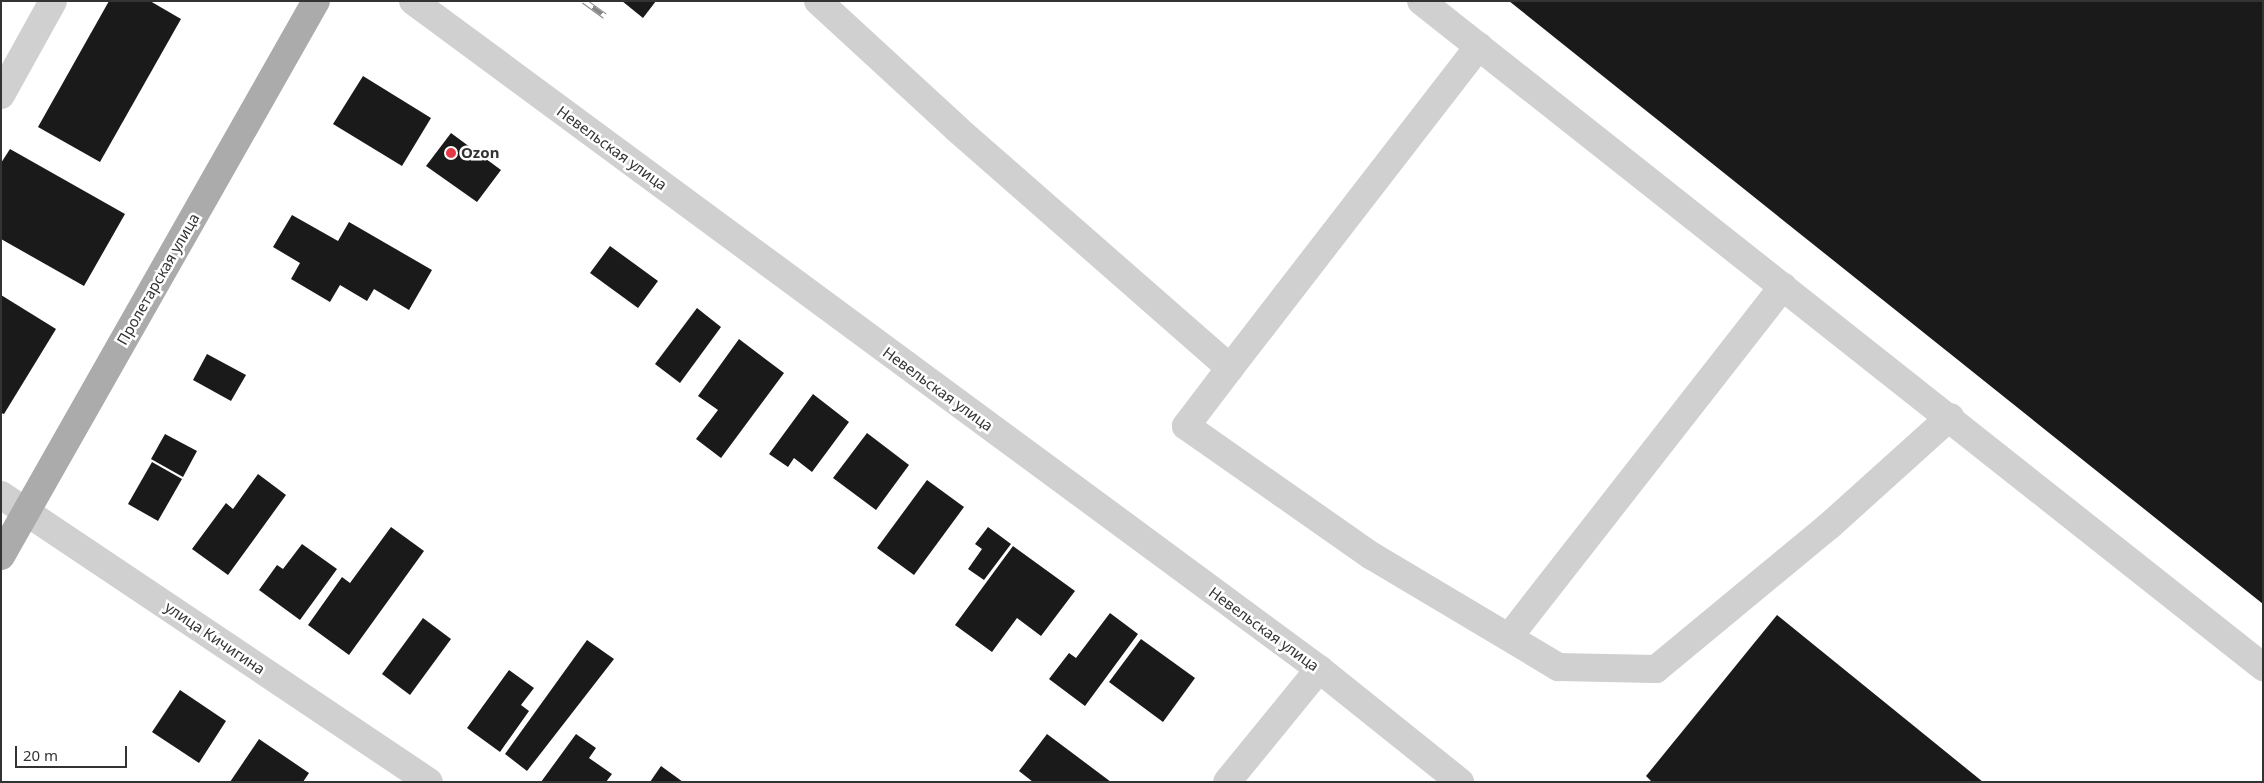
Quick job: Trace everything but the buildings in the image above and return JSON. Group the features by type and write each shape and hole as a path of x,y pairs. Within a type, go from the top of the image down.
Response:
{"main road":[{"name":"Пролетарская улица","path":"1,556 316,1"}],"street":[{"path":"1,96 53,1"},
{"name":"Невельская улица","path":"413,1 1319,669 1460,782"},
{"path":"818,1 957,129 1230,368"},
{"path":"1422,1 1950,417 2263,667"},
{"path":"1479,46 1186,426 1372,556 1558,667 1656,669 1829,526 1950,417"},
{"path":"1508,637 1783,286"},
{"name":"улица Кичигина","path":"1,495 428,782"},
{"path":"1227,782 1319,669"}],"railway":[{"path":"584,1 605,16"}],"place":[{"name":"Ozon","path":"451,153"}]}
